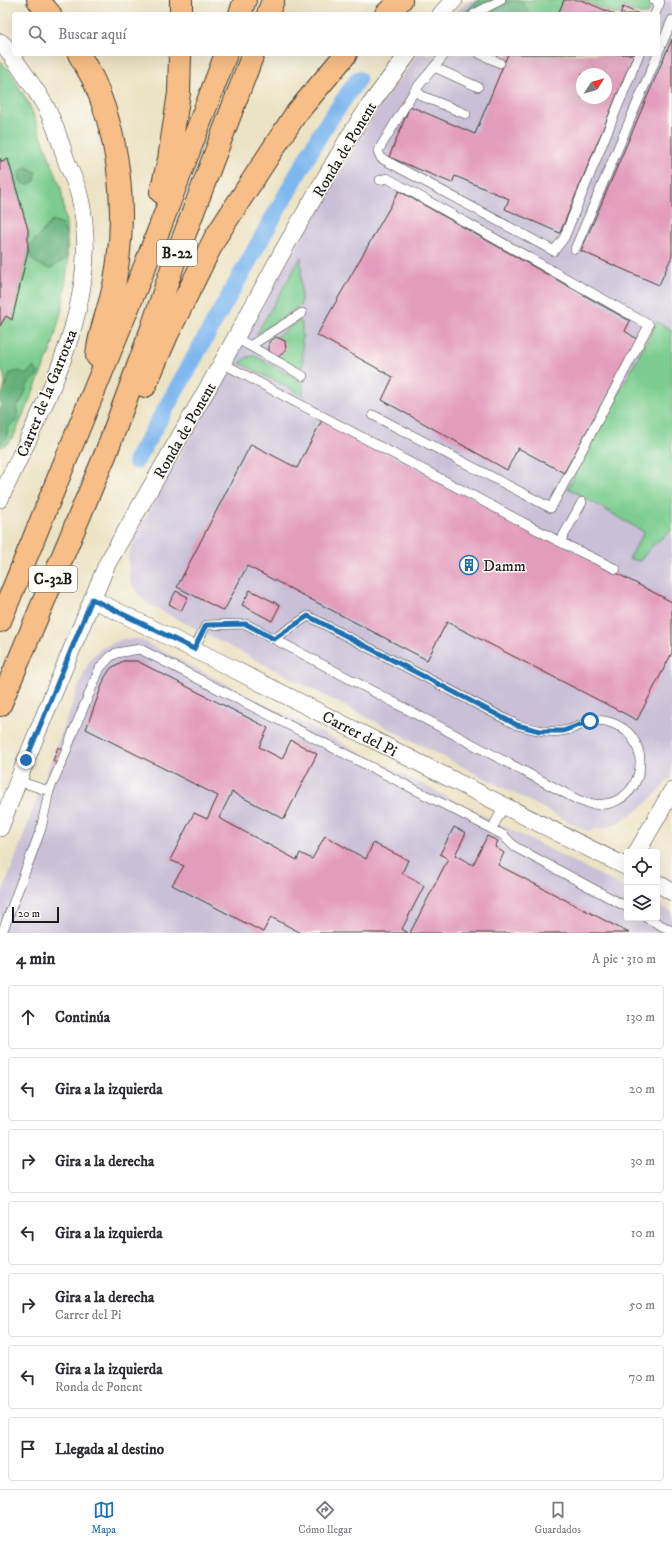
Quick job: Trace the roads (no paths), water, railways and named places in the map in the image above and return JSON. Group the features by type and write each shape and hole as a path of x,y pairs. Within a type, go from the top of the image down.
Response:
{"highway":[{"path":"38,0 48,12"},
{"path":"181,0 181,12"},
{"path":"241,12 246,0"},
{"path":"269,12 273,0"},
{"path":"388,12 401,0"},
{"path":"80,56 96,85 113,136 120,192 120,241 115,280 98,344 93,391"},
{"path":"145,266 169,159 178,93 180,56"},
{"name":"B-22","path":"93,391 145,266 225,56"},
{"name":"B-22","path":"106,453 152,328 178,250 252,56"},
{"path":"106,453 128,426 167,335 215,238 295,115 344,56"},
{"name":"C-32B","path":"0,621 93,391"},
{"name":"C-32B","path":"0,705 106,453"}],"street":[{"path":"443,12 454,0"},
{"name":"Carrer de la Garrotxa","path":"0,42 5,46 48,110 79,194 84,230 82,292 70,339 35,425 2,490"},
{"name":"Ronda de Ponent","path":"0,828 92,599 108,564 222,363 243,342 284,249 349,137 370,105 407,56"},
{"name":"Carrer del Pi","path":"92,599 624,866"},
{"path":"639,849 672,791"},
{"path":"660,885 672,892"}],"lane":[{"path":"478,12 501,0"},
{"path":"654,0 660,2 656,12"},
{"path":"660,48 672,20"},
{"path":"444,56 415,90 378,151 381,158 554,250 564,238 638,56"},
{"path":"484,56 500,63"},
{"path":"575,249 657,56"},
{"path":"434,67 478,86"},
{"path":"415,90 422,96 466,114"},
{"path":"373,415 551,508 649,325 387,178 380,180"},
{"path":"243,342 302,313"},
{"path":"243,342 303,376"},
{"path":"222,363 560,542 616,569"},
{"path":"560,542 582,502"},
{"path":"194,649 206,625 246,624 274,639 578,800 598,806 618,801 626,795 637,780 640,771 640,762 639,752 635,743 629,734 621,727 611,723 601,720 590,721 563,731 540,731 517,725 308,616 274,639"},
{"path":"2,933 41,829 49,791 100,668 116,653 140,649 492,829 503,835 515,847 624,905"},
{"path":"18,781 49,791"},
{"path":"492,829 504,806"},
{"path":"652,921 672,932"}],"waterway":[{"path":"136,461 322,131 358,79"}],"place":[{"name":"Damm","path":"469,565"}]}
